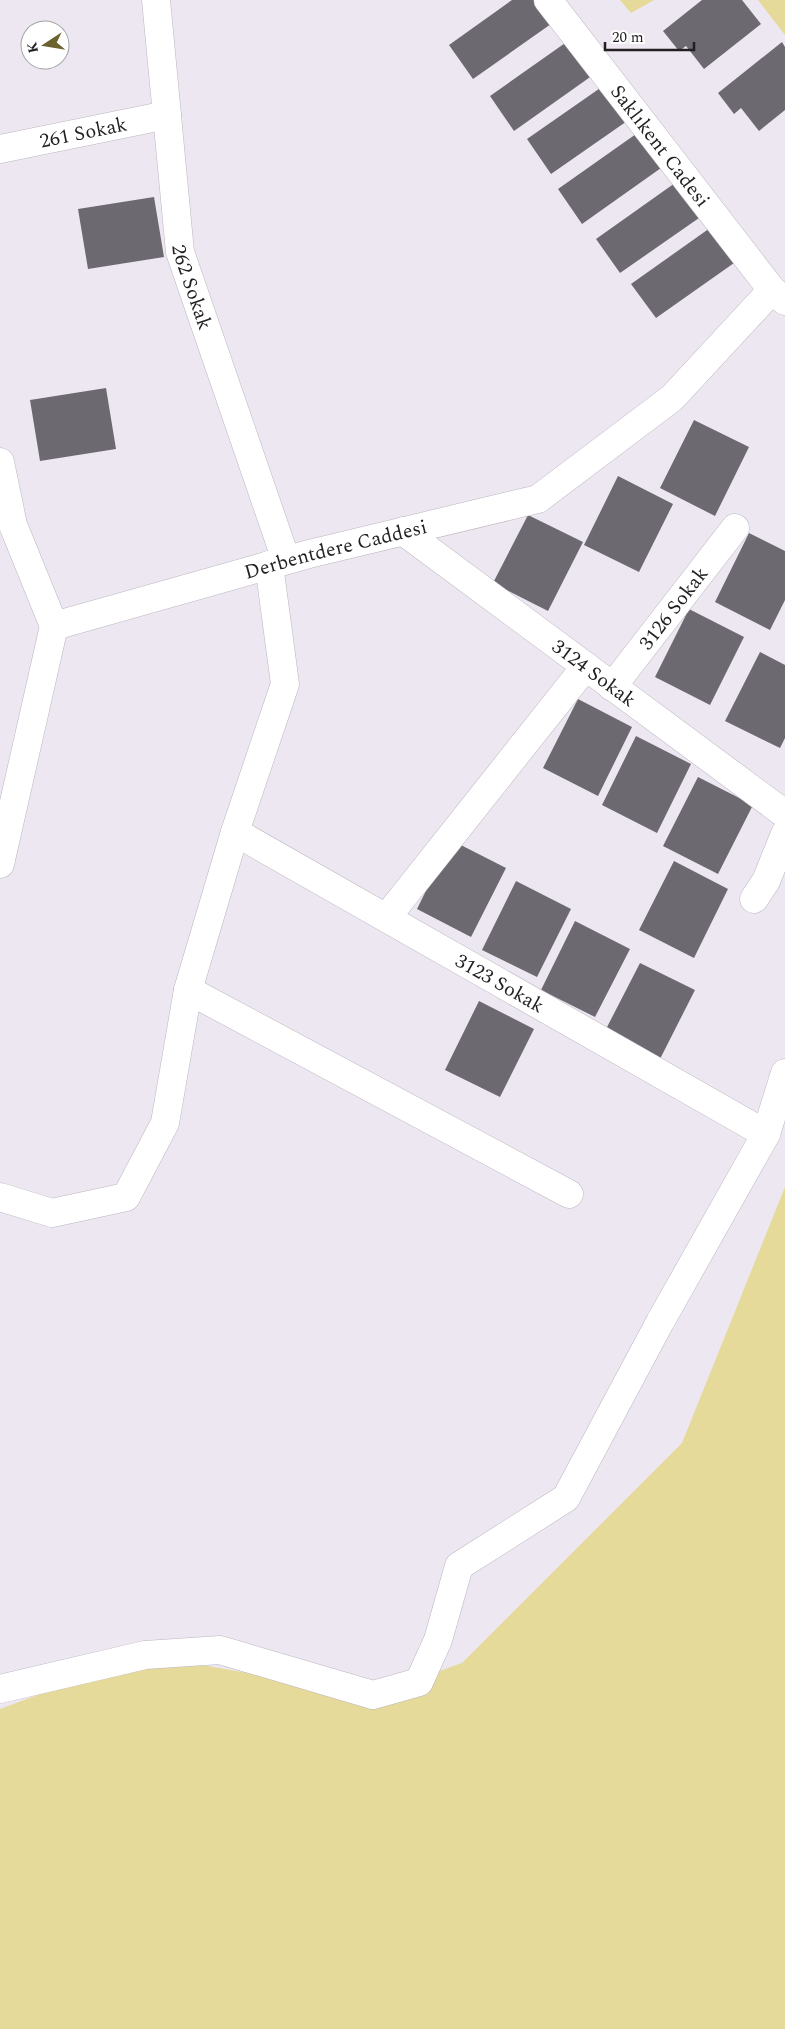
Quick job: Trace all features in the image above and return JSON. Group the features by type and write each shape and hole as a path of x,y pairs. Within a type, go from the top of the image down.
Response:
{"street":[{"name":"262 Sokak","path":"0,1197 52,1213 126,1197 165,1122 188,990 234,832 285,684 277,563 180,252 156,0"},
{"name":"Saklıkent Cadesi","path":"548,0 781,291"},
{"name":"261 Sokak","path":"0,149 167,115"},
{"name":"Derbentdere Caddesi","path":"54,626 277,563 538,499 672,398 781,291"},
{"path":"0,864 54,626 13,525 1,469"},
{"name":"3126 Sokak","path":"612,687 735,528"},
{"name":"3124 Sokak","path":"403,531 785,814"},
{"path":"387,917 586,666"},
{"name":"3123 Sokak","path":"234,832 387,917 766,1134"},
{"path":"754,899 766,881 785,834"},
{"path":"188,990 569,1194"},
{"path":"0,1689 144,1655 220,1650 373,1695 419,1682 438,1640 459,1566 566,1498 660,1322 766,1134 785,1074"}],"shaded area":[{"path":"620,0 654,0 631,13"},
{"path":"758,0 785,0 785,35"},
{"path":"785,1187 785,2029 0,2029 0,1709 145,1655 373,1695 462,1663 682,1443"}],"building":[{"path":"512,0 535,0 551,24 473,79 449,45"},
{"path":"702,0 742,0 761,24 704,69 686,46 679,51 663,31"},
{"path":"568,41 593,75 514,131 490,96"},
{"path":"782,42 785,47 785,110 759,131 741,108 734,114 718,93"},
{"path":"606,84 630,119 551,174 527,139"},
{"path":"636,134 661,168 582,224 558,189"},
{"path":"675,183 699,218 620,273 596,239"},
{"path":"154,197 164,257 88,269 78,209"},
{"path":"710,228 734,263 656,318 631,284"},
{"path":"106,388 116,449 40,461 30,400"},
{"path":"694,420 749,447 715,516 660,488"},
{"path":"618,476 673,504 639,572 584,545"},
{"path":"528,515 583,542 548,611 493,583"},
{"path":"749,533 785,551 785,600 770,630 715,602"},
{"path":"689,609 744,637 710,705 655,677"},
{"path":"760,652 785,665 785,738 780,748 725,721"},
{"path":"578,699 632,727 598,796 543,768"},
{"path":"636,736 691,764 657,833 602,805"},
{"path":"698,777 753,805 718,874 663,846"},
{"path":"451,840 506,868 471,937 417,909"},
{"path":"674,861 728,889 694,958 639,930"},
{"path":"516,881 571,909 537,977 482,950"},
{"path":"575,921 630,949 595,1017 541,990"},
{"path":"640,963 695,990 660,1059 605,1031"},
{"path":"479,1001 534,1029 500,1097 445,1070"}]}
